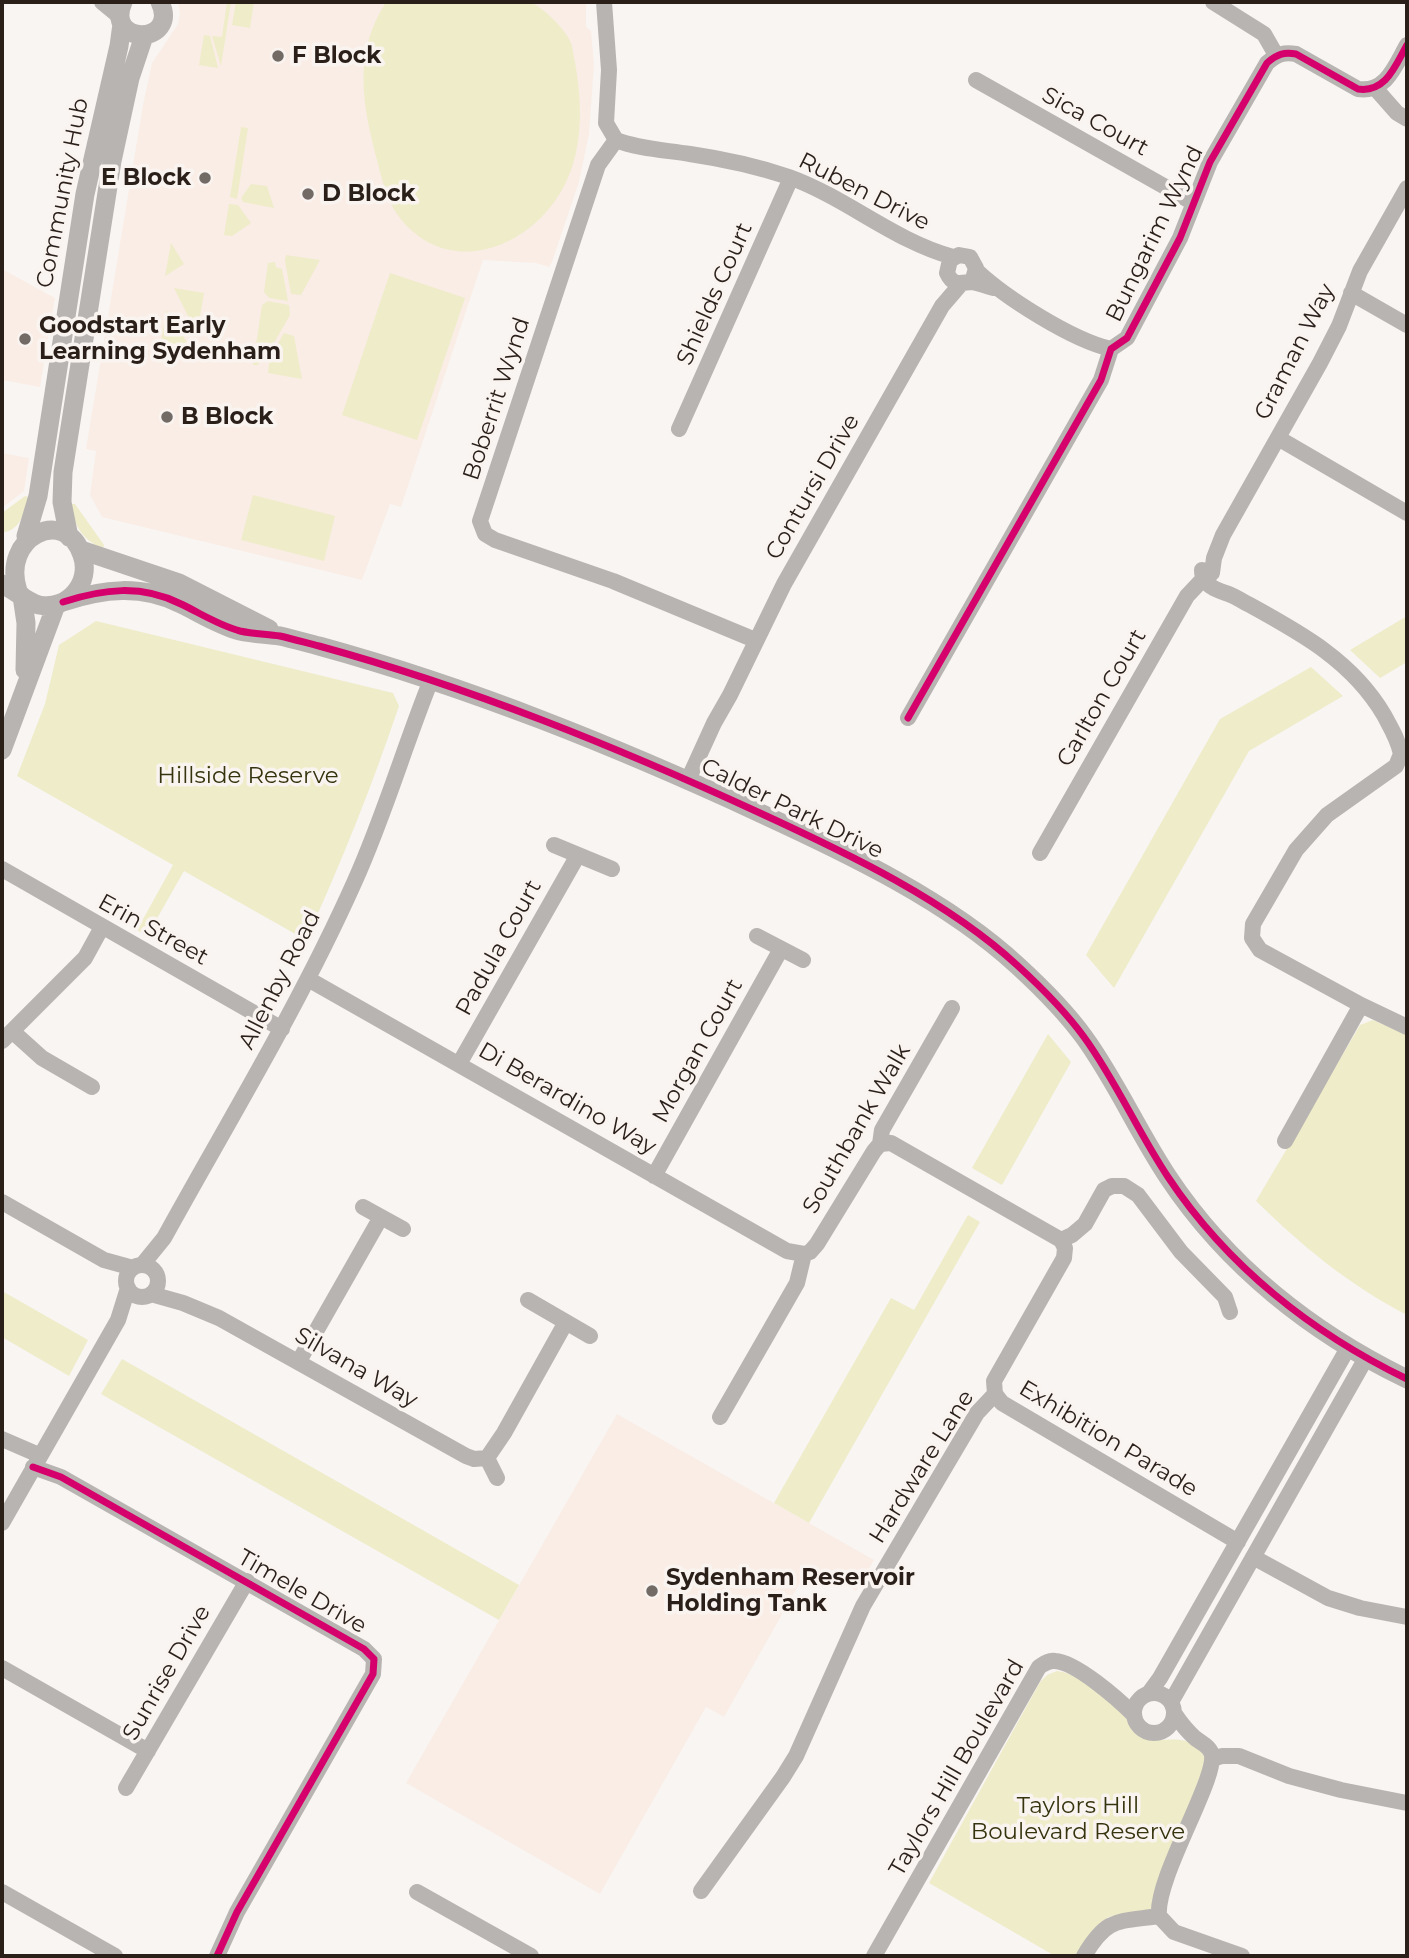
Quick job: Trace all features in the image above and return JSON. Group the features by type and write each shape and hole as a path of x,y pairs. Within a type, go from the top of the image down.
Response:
{"street":[{"path":"102,2 121,14 131,33 144,36 157,30 161,24 164,11 160,2"},
{"path":"604,2 609,70 606,122 616,139"},
{"path":"1213,2 1264,34 1276,55 1296,54 1358,89 1369,91 1390,75 1407,45"},
{"name":"Community Hub","path":"26,537 38,496 93,149 119,46 121,14"},
{"name":"Community Hub","path":"75,543 64,515 61,489 120,123 130,78 144,36"},
{"name":"Bungarim Wynd","path":"908,718 1101,380 1111,349 1127,338 1180,238 1210,162 1267,63 1276,55"},
{"name":"Sica Court","path":"976,80 1192,202"},
{"path":"1375,88 1407,119"},
{"name":"Ruben Drive","path":"616,139 639,146 735,161 791,178 928,250 959,273 996,289 1091,345 1111,349"},
{"name":"Boberrit Wynd","path":"616,139 598,165 480,521 485,534 495,540 613,581 755,640"},
{"name":"Shields Court","path":"679,429 791,178"},
{"name":"Graman Way","path":"1208,576 1223,536 1330,345 1360,271 1407,188"},
{"name":"Contursi Drive","path":"692,781 714,723 784,583 959,273"},
{"path":"72,274 94,278"},
{"path":"1351,293 1407,325"},
{"path":"52,399 74,403"},
{"path":"1278,438 1407,513"},
{"path":"14,590 38,605 60,603 73,596 81,586 85,574 85,562 75,543 48,530 36,531 17,545 12,556 9,568 14,590 26,623 24,685"},
{"path":"2,542 26,537"},
{"name":"Calder Park Drive","path":"75,543 179,583 282,636"},
{"path":"1208,576 1232,595 1296,631 1341,662 1377,704 1399,742 1404,754 1396,766 1328,815 1296,850 1253,924 1252,938 1260,950 1361,1005 1405,1022"},
{"name":"Carlton Court","path":"1040,853 1187,596 1208,576"},
{"name":"Calder Park Drive","path":"60,603 99,591 145,592 167,597 226,627 282,636 427,678 595,740 692,781 850,857 979,932 1010,958 1052,998 1085,1037 1169,1179 1232,1257 1309,1322 1366,1359 1407,1378"},
{"path":"2,750 7,726 60,603"},
{"name":"Allenby Road","path":"2,1522 142,1280 308,979 360,869 383,812 427,678"},
{"path":"554,845 612,869"},
{"name":"Padula Court","path":"460,1064 578,855"},
{"name":"Erin Street","path":"2,869 282,1030"},
{"path":"92,1087 7,1036 85,958 102,927"},
{"path":"757,936 803,960"},
{"name":"Morgan Court","path":"654,1175 781,949"},
{"name":"Di Berardino Way","path":"308,979 787,1251 804,1254"},
{"path":"1285,1141 1361,1005"},
{"name":"Southbank Walk","path":"720,1417 797,1283 804,1254 817,1244 880,1144 882,1130 952,1008"},
{"path":"880,1144 891,1143 1061,1240 1085,1224 1104,1190 1112,1186 1124,1186 1138,1195 1181,1252 1225,1297 1230,1312"},
{"name":"Silvana Way","path":"2,1202 183,1303 219,1318 299,1361 466,1456 474,1459 487,1458"},
{"path":"363,1207 403,1229"},
{"path":"299,1361 381,1217"},
{"name":"Exhibition Parade","path":"1061,1240 1065,1248 1064,1258 995,1381 995,1394 1002,1403 1238,1542"},
{"path":"528,1300 590,1336"},
{"path":"497,1478 487,1458 499,1442 566,1322"},
{"path":"1349,1348 1160,1678 1136,1704 1133,1714 1138,1726 1143,1730 1154,1733 1170,1725 1172,1708 1253,1557 1366,1359"},
{"name":"Hardware Lane","path":"701,1891 796,1756 863,1606 977,1413 995,1394"},
{"name":"Timele Drive","path":"5,1441 61,1477 364,1649 374,1660 373,1674 237,1912 217,1956"},
{"path":"1253,1557 1328,1598 1360,1608 1407,1617"},
{"name":"Sunrise Drive","path":"126,1788 247,1581"},
{"name":"Taylors Hill Boulevard","path":"874,1956 1039,1667 1047,1661 1056,1660 1106,1688 1133,1714"},
{"path":"2,1668 148,1751"},
{"name":"Taylors Hill Boulevard","path":"1106,1688 1146,1694"},
{"path":"1146,1694 1161,1694 1196,1739 1210,1749 1213,1759 1210,1773 1161,1895 1159,1916 1174,1932 1242,1956"},
{"path":"1165,1729 1196,1739"},
{"path":"1213,1759 1239,1756 1289,1776 1407,1803"},
{"path":"2,1892 115,1956"},
{"path":"417,1892 530,1956"},
{"path":"1084,1956 1096,1934 1112,1923 1159,1916"}],"shaded area":[{"path":"178,2 586,2 586,27 591,31 594,65 589,134 579,182 552,262 549,267 536,263 483,260 401,507 390,504 362,580 102,517 90,495 96,451 86,449 143,105 152,63 178,24"},
{"name":"Goodstart Early Learning Sydenham","path":"2,269 55,298 40,387 2,380"},
{"path":"2,453 29,458 24,491 2,508"},
{"path":"617,1414 874,1560 856,1591 810,1565 724,1717 706,1707 600,1894 406,1783"}],"green space":[{"path":"227,2 231,2 221,66 212,36 222,37"},
{"path":"236,2 254,2 250,28 232,25"},
{"path":"386,2 529,2 552,18 570,41 580,109 578,141 571,172 549,208 531,227 509,241 486,249 462,251 439,247 417,235 393,208 382,180 367,119 364,79 369,41"},
{"path":"204,35 210,36 218,68 199,65"},
{"path":"241,127 248,128 237,199 230,197"},
{"path":"251,184 267,186 274,208 243,202 241,198"},
{"path":"229,204 238,205 251,223 232,236 224,235"},
{"path":"171,243 184,264 165,276"},
{"path":"286,255 320,260 301,295 291,294"},
{"path":"275,262 276,267 282,269 288,301 269,298 264,292 268,263"},
{"path":"390,273 465,298 417,440 342,415"},
{"path":"174,288 204,293 197,334"},
{"path":"268,301 289,305 290,315 267,355 262,356 258,365 253,365 262,305"},
{"path":"166,310 190,347 161,342"},
{"path":"284,333 294,336 302,379 268,373 270,357"},
{"path":"253,495 335,516 324,561 241,540"},
{"path":"25,496 28,497 21,520 14,528 2,533 2,513"},
{"path":"70,504 75,504 104,545 103,549 80,531"},
{"path":"1407,616 1407,662 1380,678 1350,650"},
{"name":"Hillside Reserve","path":"96,621 393,693 399,706 389,736 356,824 306,940 184,871 147,936 137,930 173,865 17,776 45,704 59,645"},
{"path":"1311,667 1343,696 1249,751 1114,988 1086,955 1220,719"},
{"path":"1373,1020 1407,1035 1407,1315 1365,1291 1327,1264 1256,1201 1360,1025"},
{"path":"1048,1034 1071,1062 1002,1185 972,1168"},
{"path":"968,1215 980,1222 809,1523 774,1503 891,1298 914,1310"},
{"path":"2,1291 88,1340 69,1376 2,1337"},
{"path":"122,1359 519,1585 499,1620 101,1394"},
{"name":"Taylors Hill Boulevard Reserve","path":"1057,1671 1076,1676 1103,1694 1140,1736 1188,1742 1205,1753 1205,1775 1150,1911 1108,1917 1075,1956 1055,1956 929,1883 1040,1682"}],"cycle path":[{"path":"908,718 1101,380 1111,349 1127,338 1180,238 1210,162 1267,63 1281,54 1296,54 1358,89 1368,89 1383,82 1394,69 1407,45"},
{"path":"63,602 107,592 151,593 240,631 280,636 432,681 543,720 652,765 793,828 895,880 990,942 1027,974 1061,1009 1096,1054 1168,1177 1191,1209 1244,1268 1274,1294 1338,1341 1407,1379"},
{"path":"33,1467 61,1477 364,1649 374,1659 373,1674 237,1912 217,1956"}],"place":[{"name":"F Block","path":"278,56"},
{"name":"E Block","path":"205,178"},
{"name":"D Block","path":"308,194"},
{"name":"Goodstart Early Learning Sydenham","path":"25,339"},
{"name":"B Block","path":"167,417"},
{"name":"Sydenham Reservoir Holding Tank","path":"652,1591"}]}
